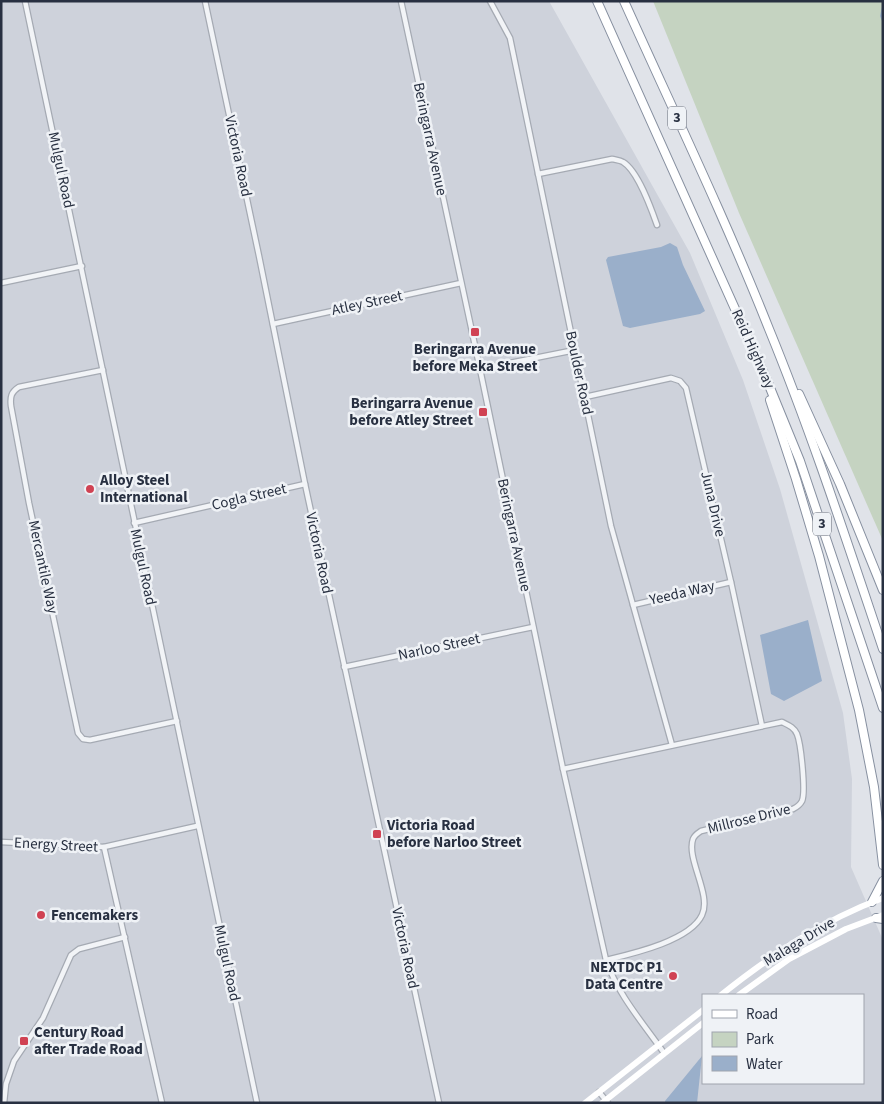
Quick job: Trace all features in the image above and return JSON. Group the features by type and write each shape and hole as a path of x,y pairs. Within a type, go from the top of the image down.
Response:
{"highway":[{"path":"593,1 655,133"},
{"name":"Reid Highway","path":"597,1 751,344 800,461 883,708"},
{"name":"Reid Highway","path":"624,1 696,158 769,328 829,488 883,649"},
{"path":"769,328 840,484 883,590"},
{"path":"751,344 796,478 859,710 868,748 882,844 883,865"},
{"path":"872,902 883,881"}],"main road":[{"name":"Malaga Drive","path":"722,994 779,952 842,916 883,898"},
{"name":"Malaga Drive","path":"740,994 789,959 846,930 880,917"},
{"path":"585,1103 702,1011"},
{"path":"605,1102 702,1024"}],"street":[{"name":"Mulgul Road","path":"25,1 257,1103"},
{"name":"Victoria Road","path":"205,1 305,484 439,1103"},
{"name":"Beringarra Avenue","path":"401,1 563,769 606,960 622,995 664,1053"},
{"name":"Boulder Road","path":"490,1 510,38 611,526 672,745"},
{"path":"538,174 612,159 622,160 630,168 648,200 657,225"},
{"path":"1,282 82,266"},
{"name":"Atley Street","path":"273,324 461,283"},
{"path":"480,369 575,350"},
{"name":"Mercantile Way","path":"103,370 19,387 13,391 10,398 78,733 84,739 90,740 177,721"},
{"name":"Juna Drive","path":"584,397 671,378 680,380 686,388 762,726"},
{"name":"Cogla Street","path":"134,523 305,484"},
{"name":"Yeeda Way","path":"633,605 731,582"},
{"name":"Narloo Street","path":"344,667 533,627"},
{"name":"Millrose Drive","path":"563,769 782,722 791,726 797,734 804,786 802,801 798,806 793,809 701,831 694,838 692,847 704,899 702,916 697,923 668,942 651,949 606,960"},
{"name":"Energy Street","path":"1,842 104,847 198,826"},
{"path":"104,847 162,1103"},
{"path":"4,1103 6,1084 14,1060 43,1018 71,955 79,949 125,937"},
{"path":"599,1092 605,1102"}],"shaded area":[{"path":"1,1 549,1 690,253 743,380 780,489 843,713 852,779 851,867 883,940 883,1103 1,1103"}],"green space":[{"path":"653,1 883,1 883,541 739,213"}],"water":[{"path":"670,243 677,247 683,265 705,311 700,314 630,328 623,326 606,260 608,257 661,247"},
{"path":"808,620 822,681 784,701 771,694 760,635"},
{"path":"702,1056 697,1103 665,1103 665,1101"}],"waterway":[{"path":"883,7 881,16 883,21"}],"place":[{"name":"Beringarra Avenue before Meka Street","path":"475,332"},
{"name":"Beringarra Avenue before Atley Street","path":"483,412"},
{"name":"Alloy Steel International","path":"90,489"},
{"name":"Victoria Road before Narloo Street","path":"377,834"},
{"name":"Fencemakers","path":"41,915"},
{"name":"NEXTDC P1 Data Centre","path":"673,976"},
{"name":"Century Road after Trade Road","path":"24,1041"}]}
